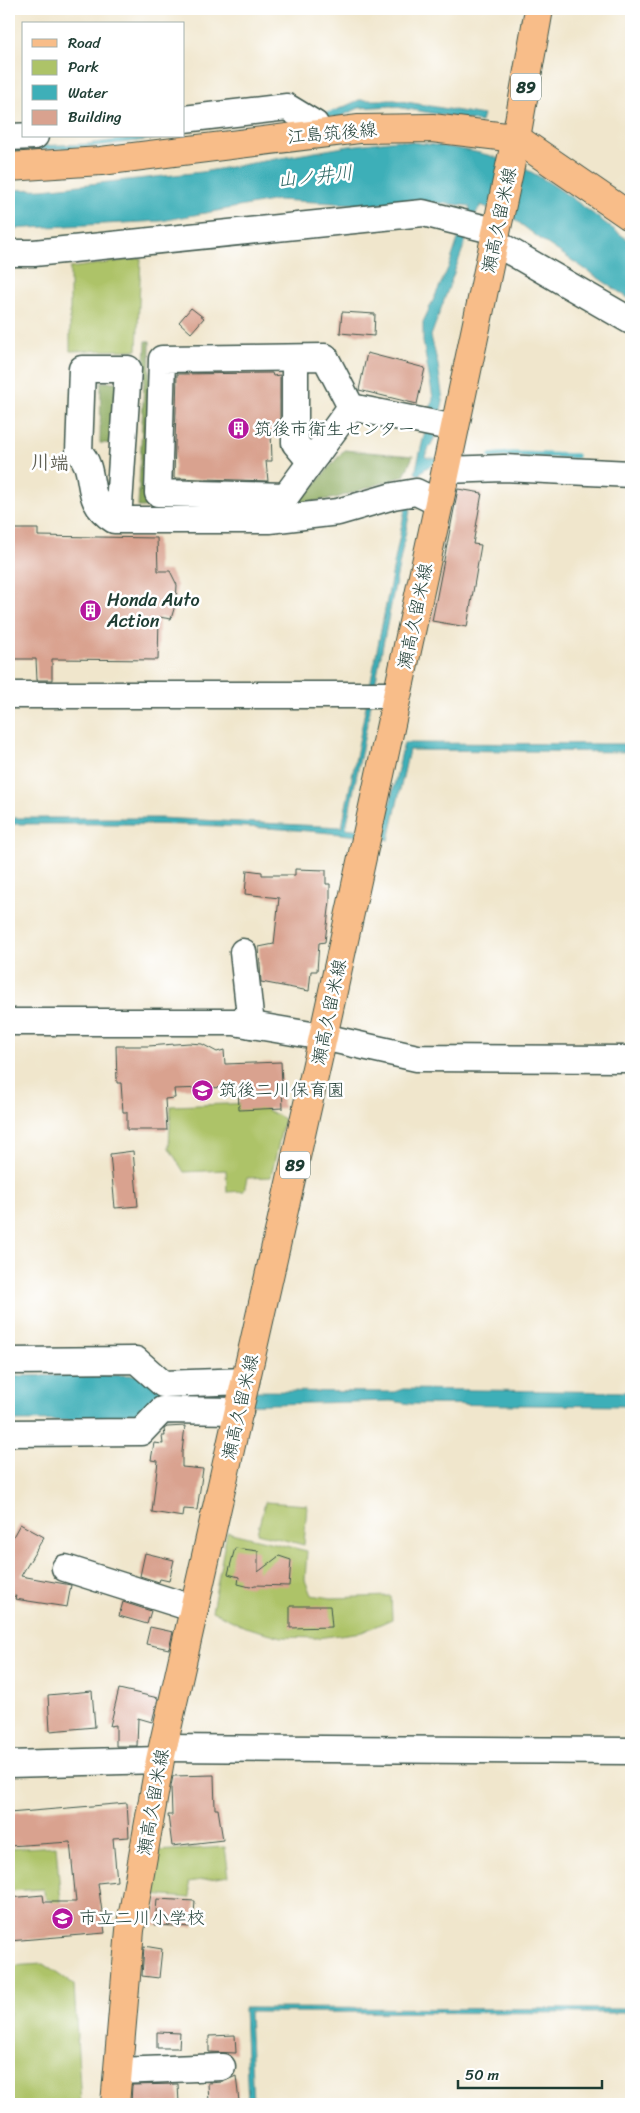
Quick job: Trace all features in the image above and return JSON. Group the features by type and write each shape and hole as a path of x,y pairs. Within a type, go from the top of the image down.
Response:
{"main road":[{"name":"瀬高久留米線","path":"115,2104 130,1930 162,1754 323,1037 380,695 439,503 493,233 516,138 539,9"},
{"name":"江島筑後線","path":"9,167 101,161 359,129 432,128 516,138 631,217"}],"street":[{"path":"185,119 287,107 315,124 317,133"},
{"path":"9,137 22,136"},
{"path":"9,253 34,253 423,213 493,233 631,321"},
{"path":"325,357 351,407 286,496 158,493 162,359 325,357"},
{"path":"295,358 295,443 305,455 316,455"},
{"path":"119,505 128,369 82,369 79,452 87,460 90,486 98,507 104,514 114,520 269,520 338,512 416,492 439,503"},
{"path":"351,407 455,428"},
{"path":"446,470 504,468 631,474"},
{"path":"9,694 380,695"},
{"path":"243,952 251,1025"},
{"path":"9,1022 234,1022 323,1037 417,1058 631,1059"},
{"path":"9,1361 136,1360 163,1384 246,1381"},
{"path":"9,1434 141,1432 162,1410 240,1411"},
{"path":"65,1568 194,1609"},
{"path":"9,1764 162,1754 631,1750"},
{"path":"118,2070 193,2078 222,2067"}],"green space":[{"path":"141,258 137,350 70,351 70,268"},
{"path":"146,341 150,341 148,502 291,500 312,488 344,450 413,456 404,476 336,498 272,508 138,507"},
{"path":"101,382 117,382 116,444 100,443"},
{"path":"254,1103 284,1119 271,1177 247,1178 244,1191 227,1192 226,1170 184,1172 169,1148 171,1106"},
{"path":"265,1502 307,1505 304,1545 257,1533"},
{"path":"227,1532 307,1551 305,1580 311,1595 331,1598 391,1596 392,1619 362,1632 317,1638 282,1637 245,1627 212,1611"},
{"path":"56,1846 61,1902 53,1904 52,1900 46,1899 43,1889 9,1891 9,1849"},
{"path":"225,1847 229,1876 189,1882 191,1898 150,1895 157,1851"},
{"path":"43,1964 74,1985 81,2104 9,2104 9,1966"}],"water":[{"path":"359,100 395,100 483,115 481,122 391,106 359,108 335,119 332,112"},
{"path":"131,138 161,138 89,147 9,152 9,147 87,144"},
{"name":"山ノ井川","path":"397,140 460,149 491,156 535,174 563,192 631,242 631,300 543,241 514,219 481,205 475,215 469,214 470,206 408,200 372,205 277,200 161,221 9,229 9,190 43,189 202,172 349,146"},
{"path":"461,230 469,232 431,336 438,365 443,401 435,437 425,456 427,458 463,459 434,464 423,470 419,475 415,473 433,398 423,342 423,322 449,266"},
{"path":"408,494 413,496 346,828 383,833 404,743 631,744 631,752 409,750 389,840 342,834 247,827 151,824 9,824 9,818 159,818 342,827"},
{"path":"136,1375 255,1391 394,1392 403,1389 631,1392 631,1406 410,1404 391,1401 234,1405 137,1420 9,1421 9,1376"},
{"path":"244,2008 631,2009 631,2013 249,2012 253,2104 248,2104"}],"building":[{"path":"191,308 204,318 191,333 179,322"},
{"path":"342,312 375,314 374,336 340,333"},
{"path":"367,353 425,368 417,404 359,390"},
{"name":"筑後市衛生センター","path":"272,373 273,376 280,375 280,432 271,431 272,461 266,461 268,481 174,478 177,374"},
{"path":"458,489 482,493 473,544 481,545 467,627 432,621"},
{"name":"Honda Auto Action","path":"9,529 38,529 38,536 157,538 158,571 170,571 177,585 176,602 171,619 159,617 158,660 52,659 52,680 37,680 36,659 9,659"},
{"path":"295,869 326,870 326,884 330,884 325,942 319,943 317,971 311,971 309,991 261,982 259,947 274,944 279,898 245,894 247,870 262,872 262,875 295,875"},
{"path":"202,1044 217,1052 224,1050 225,1064 281,1062 283,1108 239,1110 238,1087 174,1089 175,1098 165,1099 167,1130 127,1130 127,1112 123,1112 121,1083 117,1083 116,1046"},
{"path":"133,1151 138,1206 115,1208 110,1154"},
{"path":"185,1426 182,1467 203,1469 197,1510 184,1509 183,1517 152,1512 158,1461 151,1460 154,1443 163,1444 162,1436 165,1436 164,1429 167,1427"},
{"path":"20,1524 44,1537 21,1576 71,1585 67,1607 15,1599 16,1596 9,1597 9,1544"},
{"path":"235,1548 258,1551 258,1572 279,1556 291,1560 289,1586 255,1585 250,1587 238,1584 239,1577 228,1574"},
{"path":"145,1553 174,1560 169,1581 160,1579 159,1582 140,1576"},
{"path":"123,1602 151,1611 147,1624 119,1616"},
{"path":"290,1606 330,1606 332,1627 290,1628"},
{"path":"150,1627 173,1632 169,1649 146,1644"},
{"path":"119,1689 158,1698 152,1722 138,1718 137,1746 116,1746 116,1725 110,1726"},
{"path":"92,1691 95,1727 50,1731 48,1695"},
{"path":"214,1775 215,1809 218,1809 223,1840 172,1846 168,1815 172,1815 171,1786 173,1776"},
{"path":"127,1803 129,1837 113,1838 117,1881 98,1883 105,1933 9,1941 9,1898 43,1895 44,1902 76,1902 70,1842 9,1846 9,1813"},
{"path":"157,1899 195,1901 193,1927 155,1925"},
{"path":"144,1946 162,1949 159,1978 142,1976"},
{"path":"157,2032 180,2033 179,2048 157,2048"},
{"path":"235,2035 236,2053 209,2052 209,2036"},
{"path":"236,2076 239,2101 209,2103 208,2083 223,2082"},
{"path":"178,2084 179,2104 131,2104 132,2085"}],"waterway":[{"path":"319,116 339,113"},
{"path":"491,456 511,454 576,456"}],"place":[{"name":"筑後市衛生センター","path":"238,429"},
{"name":"Honda Auto Action","path":"91,610"},
{"name":"筑後二川保育園","path":"203,1090"},
{"name":"市立二川小学校","path":"63,1918"}],"district":[{"name":"川端","path":"50,462"}]}
